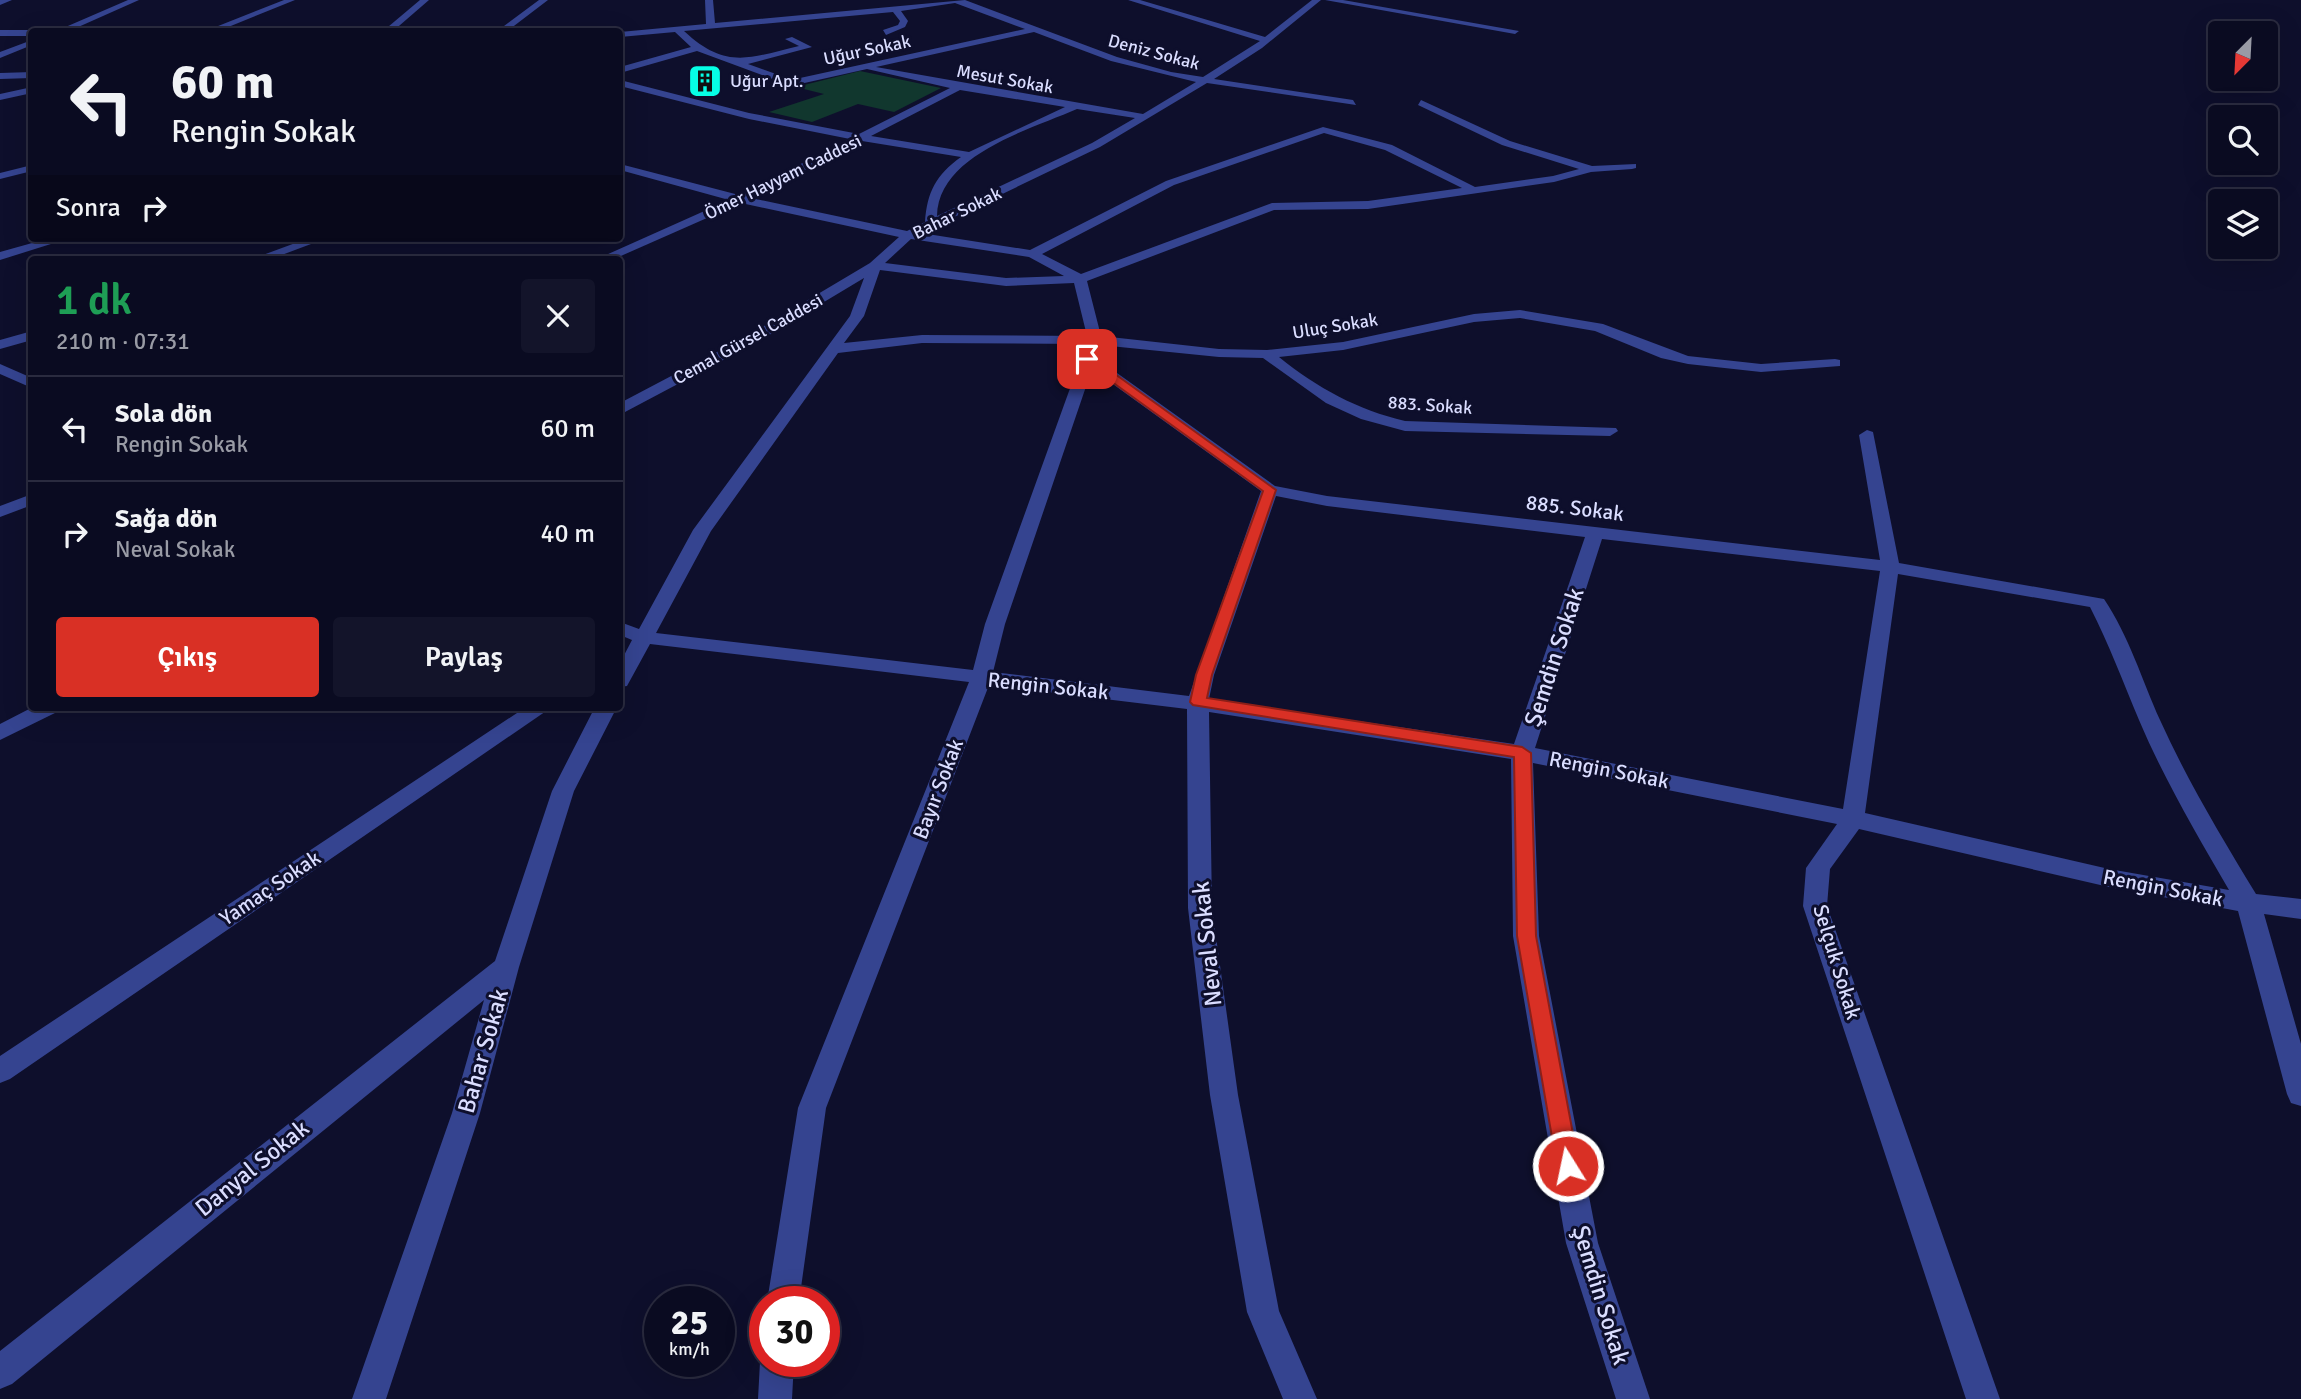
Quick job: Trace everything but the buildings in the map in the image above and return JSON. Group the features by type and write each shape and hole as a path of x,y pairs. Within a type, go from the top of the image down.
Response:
{"street":[{"path":"0,3 8,0"},
{"path":"68,28 135,0"},
{"path":"218,28 291,0"},
{"path":"391,28 425,0"},
{"path":"709,0 707,6 710,26"},
{"path":"623,34 895,9 961,0"},
{"path":"1132,0 1266,40"},
{"name":"Bahar Sokak","path":"623,675 702,530 857,316 875,266 908,235 1096,145 1144,117 1266,40 1317,0"},
{"path":"1329,0 1515,31"},
{"path":"506,28 545,1"},
{"name":"Deniz Sokak","path":"956,1 1114,59 1202,80 1353,103"},
{"path":"887,32 901,26 904,21 895,9"},
{"name":"Uğur Sokak","path":"677,29 697,48 786,81 800,81 1033,30"},
{"path":"0,33 28,33"},
{"path":"738,63 808,47 789,39"},
{"path":"0,55 28,44"},
{"path":"623,69 697,48"},
{"name":"Mesut Sokak","path":"862,67 959,87 1144,117"},
{"path":"0,76 28,75"},
{"path":"623,84 666,97 863,138 968,155"},
{"name":"Ömer Hayyam Caddesi","path":"610,256 740,199 959,87"},
{"path":"0,97 28,91"},
{"path":"1421,103 1506,143 1591,169"},
{"path":"932,223 932,197 945,174 968,155 1075,106"},
{"path":"1032,254 1170,183 1323,130 1332,130 1399,149 1430,163 1474,191"},
{"path":"875,266 1006,282 1080,279 1272,207 1368,205 1554,179 1591,169 1632,166"},
{"path":"623,168 740,199 908,235 1032,254 1080,279"},
{"path":"0,176 28,169"},
{"path":"0,256 50,242"},
{"path":"267,256 309,242"},
{"name":"Cemal Gürsel Caddesi","path":"623,407 754,338 875,266"},
{"path":"1080,279 1091,349"},
{"name":"Uluç Sokak","path":"832,349 922,339 1091,349 1267,354 1343,346 1474,318 1521,314 1598,327 1665,355 1688,360 1761,368 1835,363"},
{"path":"0,345 28,336"},
{"name":"885. Sokak","path":"1091,349 1270,490 1327,501 1890,567 2097,603 2126,659 2150,721 2203,825 2249,904"},
{"name":"Bayır Sokak","path":"785,1286 812,1108 981,679 995,624 1091,349"},
{"name":"883. Sokak","path":"1267,354 1295,379 1340,407 1380,421 1405,426 1610,431"},
{"path":"0,368 28,382"},
{"name":"Selçuk Sokak","path":"1867,435 1890,567 1853,819 1818,868 1815,906 1983,1399"},
{"name":"Neval Sokak","path":"1270,490 1204,675 1198,702 1200,908 1224,1095 1263,1312 1300,1399"},
{"path":"0,512 28,501"},
{"name":"Şemdin Sokak","path":"1595,533 1522,753 1526,936 1582,1243 1633,1399"},
{"name":"Rengin Sokak","path":"623,629 642,637 981,679 1198,702 1522,753 1853,819 2163,891 2301,909"},
{"path":"623,650 642,637"},
{"path":"0,733 42,711"},
{"name":"Yamaç Sokak","path":"0,1071 535,711"},
{"name":"Bahar Sokak","path":"369,1399 466,1113 506,967 563,791 604,711"},
{"path":"2249,904 2301,1094"},
{"name":"Danyal Sokak","path":"0,1373 506,967"},
{"path":"775,1399 776,1377"}],"green space":[{"path":"860,71 941,88 894,112 858,104 812,122 769,112 824,94 796,87"}],"place":[{"name":"Uğur Apt.","path":"705,81"}],"route":[{"path":"1087,359 1270,490 1204,675 1198,702 1522,753 1526,936 1568,1166"}]}
